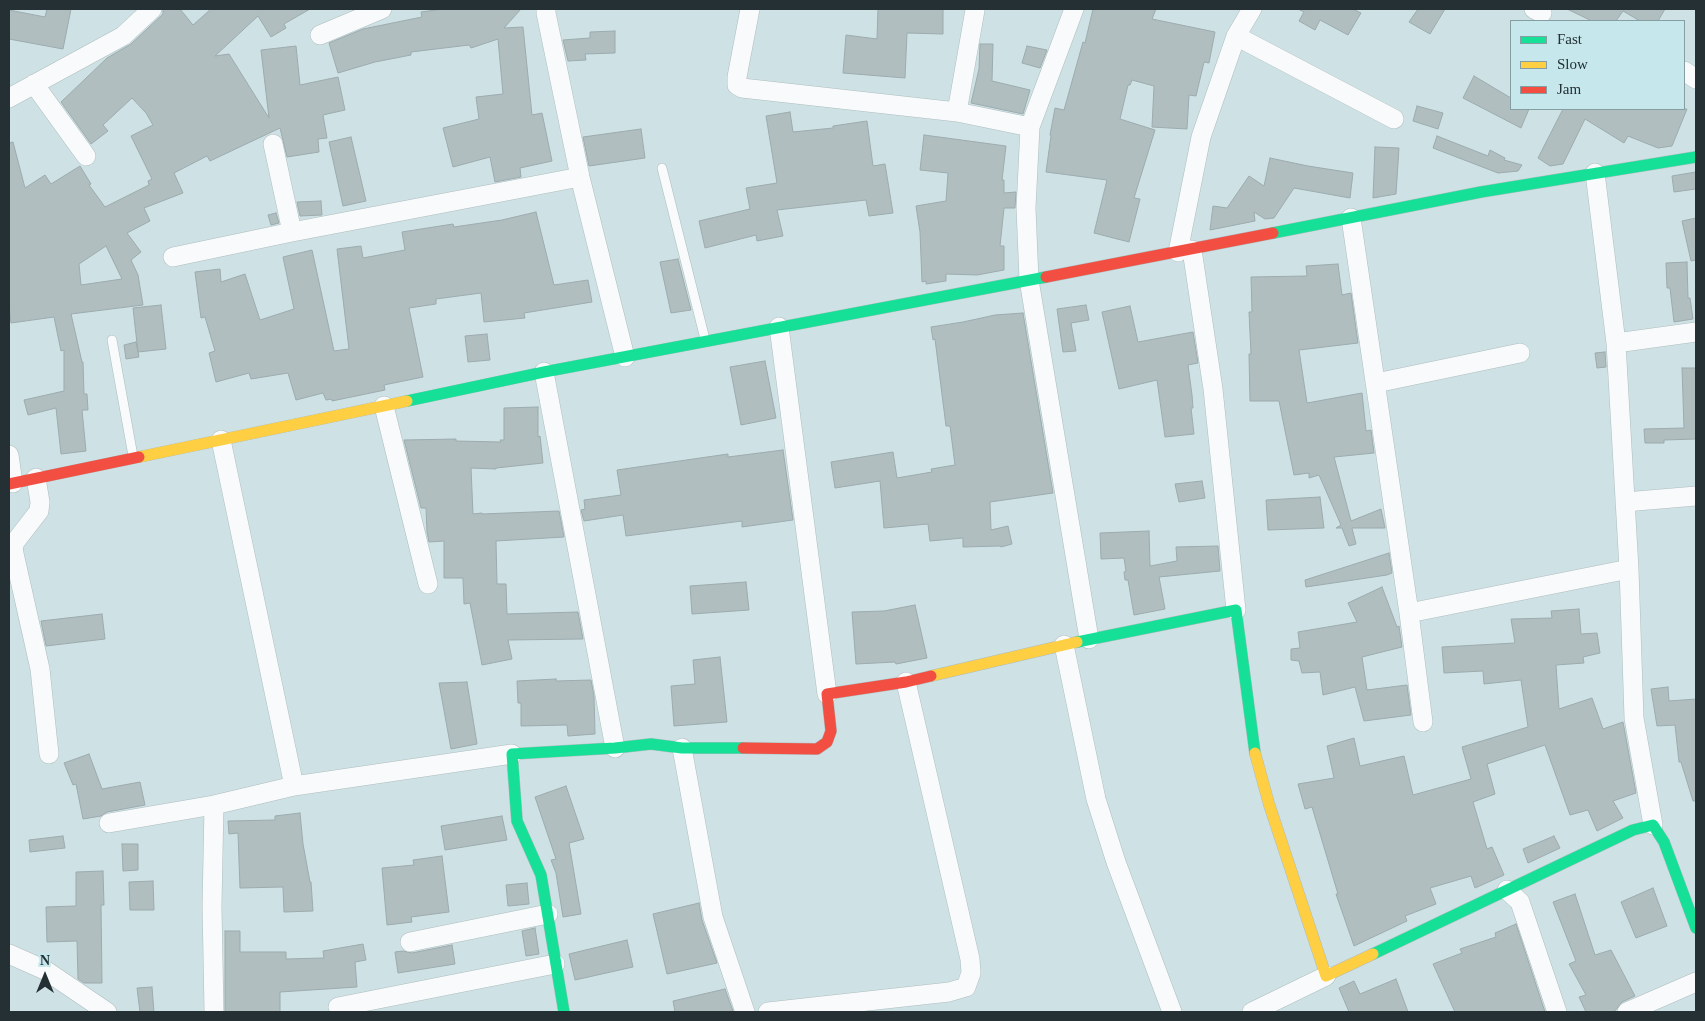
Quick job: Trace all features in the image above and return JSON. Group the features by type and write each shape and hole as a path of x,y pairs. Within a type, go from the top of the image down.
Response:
{"street":[{"path":"9,98 124,36 152,9"},
{"path":"320,35 382,9"},
{"path":"546,9 580,177 625,357"},
{"path":"750,9 737,77 737,85 742,88 957,112 1030,127"},
{"path":"1074,9 1030,127 1026,208 1029,280 1089,639"},
{"path":"1252,9 1236,36 1201,137 1185,251 1213,388 1236,610 1253,746 1326,976"},
{"path":"957,112 974,10"},
{"path":"1236,36 1394,118"},
{"path":"1685,72 1696,79"},
{"path":"34,84 86,156"},
{"path":"273,144 292,232"},
{"path":"9,455 11,484 544,372 1185,251 1481,192 1696,157"},
{"path":"1595,173 1616,343 1629,569 1634,718 1653,825 1664,842 1694,913"},
{"path":"173,257 292,232 580,177"},
{"path":"1352,218 1410,613 1423,722"},
{"path":"109,823 214,805 294,786 512,754 651,744 682,748 817,749 827,742 831,731 827,694 779,327"},
{"path":"1616,343 1696,332"},
{"path":"1376,383 1520,354"},
{"path":"544,372 615,748"},
{"path":"384,406 428,584"},
{"path":"221,440 294,786"},
{"path":"36,478 40,511 15,542 13,549 40,669 50,754"},
{"path":"1625,502 1696,496"},
{"path":"1410,613 1629,569"},
{"path":"827,694 906,682 1089,639 1236,610"},
{"path":"1064,645 1096,799 1116,862 1172,1012"},
{"path":"768,1012 949,992 966,987 971,973 970,959 906,682"},
{"path":"682,748 713,917 745,1012"},
{"path":"512,754 517,820 541,875 564,1012"},
{"path":"214,805 212,906 214,1012"},
{"path":"1252,1012 1633,830 1653,825"},
{"path":"1507,890 1520,902 1557,1012"},
{"path":"410,942 548,914"},
{"path":"9,954 45,970 107,1012"},
{"path":"338,1007 555,964"},
{"path":"1627,1012 1696,982"}],"lane":[{"path":"662,168 706,341"},
{"path":"112,340 134,458"}],"building":[{"path":"47,9 71,9 63,49 9,39 9,10 45,17"},
{"path":"163,9 180,9 193,25 211,9 310,9 284,24 286,28 271,37 258,16 215,56 229,54 269,118 261,50 296,46 300,85 338,77 345,110 323,115 327,138 318,139 319,152 287,157 280,128 210,161 207,156 174,173 183,193 144,208 150,221 127,233 141,252 131,260 138,275 143,305 71,314 83,362 84,394 87,394 88,410 82,410 86,451 61,454 56,408 28,415 24,400 64,391 64,350 61,351 54,317 11,323 9,306 9,143 13,142 25,188 45,175 51,184 80,166 91,184 89,185 105,207 149,185 148,181 152,179 131,136 153,125 146,113 132,98 103,125 108,131 91,144 61,102 107,58 131,44 163,14","holes":["106,246 122,279 81,285 79,264"]},
{"path":"443,9 521,9 504,28 523,27 532,115 542,113 552,161 520,168 521,177 495,182 490,157 453,167 443,128 479,119 476,97 503,94 498,39 471,48 469,45 411,52 411,55 375,62 338,73 329,43 363,29 422,17 421,12"},
{"path":"878,9 943,9 943,34 907,33 905,78 843,73 846,35 877,39"},
{"path":"1093,9 1156,9 1152,19 1215,32 1209,63 1204,62 1196,96 1189,95 1187,129 1152,127 1154,86 1132,80 1130,85 1128,85 1120,119 1155,130 1134,198 1140,199 1129,242 1094,233 1107,180 1046,172 1055,108 1064,110 1083,42 1085,43"},
{"path":"1298,9 1353,9 1361,13 1348,35 1320,20 1315,30 1299,21 1304,12"},
{"path":"1418,9 1445,9 1430,34 1409,22"},
{"path":"1567,9 1665,9 1659,20 1638,20 1623,11 1617,20 1590,20"},
{"path":"615,31 615,53 585,54 586,60 568,61 563,40 590,38 590,32"},
{"path":"980,44 993,44 992,81 1030,90 1023,114 971,103 979,69"},
{"path":"1027,46 1047,50 1040,68 1022,63"},
{"path":"1474,76 1510,97 1510,110 1529,110 1521,128 1463,98"},
{"path":"1417,106 1443,113 1438,129 1413,121"},
{"path":"1687,109 1672,146 1658,148 1628,136 1624,143 1585,119 1563,164 1550,166 1538,158 1562,110"},
{"path":"790,112 793,132 833,128 833,126 867,121 873,166 885,164 893,213 869,216 866,200 777,210 783,236 757,241 756,235 705,248 699,221 750,209 746,188 777,183 766,116"},
{"path":"641,129 645,158 589,166 583,137"},
{"path":"924,135 1006,146 1002,180 1004,180 1004,193 1016,192 1015,208 1004,208 1000,246 1004,246 1004,270 977,275 946,274 946,281 926,284 926,281 922,282 920,232 916,206 946,201 948,173 920,170"},
{"path":"1437,136 1488,156 1490,150 1505,158 1504,160 1522,165 1518,171 1498,173 1433,148"},
{"path":"351,137 366,201 343,206 329,142"},
{"path":"1375,147 1399,148 1396,194 1373,198"},
{"path":"1270,158 1353,173 1350,198 1294,188 1274,218 1265,219 1254,212 1255,221 1210,230 1213,206 1227,208 1249,176 1264,186"},
{"path":"1696,172 1696,189 1674,192 1672,176"},
{"path":"321,201 322,215 300,216 297,202"},
{"path":"536,212 554,285 588,280 592,302 524,313 525,318 484,322 481,293 436,299 436,304 409,308 423,377 384,385 385,390 332,401 332,399 326,400 323,393 296,400 288,373 251,379 249,373 216,382 209,353 215,351 205,317 201,318 195,272 220,269 221,282 245,274 260,320 294,309 283,257 312,250 334,351 349,349 337,249 361,246 363,258 405,250 402,232 453,224 454,227 502,220"},
{"path":"276,213 279,223 271,225 268,215"},
{"path":"1696,218 1696,260 1691,261 1682,221"},
{"path":"678,259 691,310 671,313 660,262"},
{"path":"1687,262 1688,298 1690,298 1693,319 1674,322 1670,288 1667,288 1666,263"},
{"path":"1338,264 1342,295 1351,293 1358,343 1299,350 1307,403 1362,393 1366,431 1371,430 1374,453 1334,457 1351,521 1381,509 1385,528 1352,528 1356,544 1349,546 1342,528 1336,528 1341,525 1319,475 1309,478 1309,473 1294,475 1279,401 1250,401 1249,354 1251,354 1249,312 1252,312 1251,277 1307,276 1306,266"},
{"path":"161,305 166,349 138,352 133,308"},
{"path":"1086,305 1089,320 1071,323 1076,351 1063,352 1057,309"},
{"path":"1130,306 1138,342 1193,332 1198,363 1188,365 1194,434 1165,437 1157,380 1119,389 1102,312"},
{"path":"1023,313 1053,493 990,502 991,530 1008,526 1012,544 1001,547 963,547 963,538 930,541 928,524 884,528 880,481 835,488 831,462 893,452 897,478 932,472 931,469 955,465 950,426 946,426 935,339 933,340 931,327 995,315"},
{"path":"487,334 490,360 468,362 465,336"},
{"path":"136,342 139,357 126,359 124,345"},
{"path":"1605,352 1606,367 1597,368 1595,353"},
{"path":"765,361 776,418 741,425 730,367"},
{"path":"1682,368 1696,368 1696,439 1664,440 1664,443 1645,443 1644,429 1684,428"},
{"path":"538,407 538,437 540,436 543,463 496,469 471,468 473,514 559,511 564,537 496,541 497,584 506,584 507,614 578,612 583,639 508,640 512,659 482,665 470,603 464,604 463,578 444,578 444,541 429,542 426,508 421,508 404,440 456,439 456,441 501,442 500,440 504,440 504,408"},
{"path":"783,450 793,520 742,527 742,521 626,536 623,515 584,521 581,510 585,509 584,500 621,495 617,470 728,454 728,457"},
{"path":"1202,481 1205,498 1179,502 1175,484"},
{"path":"1320,497 1324,528 1268,530 1266,500"},
{"path":"1149,531 1150,566 1177,561 1176,547 1218,546 1220,571 1159,577 1165,609 1134,615 1128,580 1125,580 1124,558 1101,559 1100,533"},
{"path":"1389,553 1392,573 1306,587 1305,580"},
{"path":"746,582 749,610 692,614 690,586"},
{"path":"1382,587 1397,627 1399,626 1402,647 1362,657 1367,690 1407,685 1411,715 1364,721 1355,687 1323,695 1320,672 1302,673 1299,661 1291,660 1291,649 1300,648 1298,632 1357,622 1348,603"},
{"path":"915,605 927,658 896,664 895,662 856,664 852,612 884,611"},
{"path":"1579,609 1581,634 1597,633 1600,653 1583,657 1584,663 1556,665 1559,709 1592,698 1603,729 1623,722 1636,793 1613,801 1623,818 1597,831 1588,810 1570,815 1545,745 1487,764 1495,794 1473,802 1487,849 1492,847 1504,875 1475,888 1471,876 1430,888 1436,904 1405,916 1407,921 1354,946 1336,894 1338,894 1312,807 1305,809 1298,784 1334,778 1327,746 1354,738 1360,766 1404,756 1413,795 1471,779 1462,747 1528,727 1521,680 1484,684 1483,671 1444,673 1442,647 1515,643 1511,619 1552,618 1551,611"},
{"path":"102,614 105,639 46,646 41,621"},
{"path":"720,657 727,722 674,726 671,686 695,684 693,660"},
{"path":"556,679 556,681 591,680 594,696 595,734 568,736 567,725 521,726 521,703 518,703 517,681"},
{"path":"467,682 477,744 451,749 439,683"},
{"path":"1668,687 1669,701 1696,699 1696,801 1693,801 1681,762 1679,762 1675,725 1657,726 1651,689"},
{"path":"89,754 102,789 140,782 145,805 107,812 101,816 83,819 76,784 73,785 64,763"},
{"path":"566,786 584,839 569,843 581,914 563,917 556,873 551,860 556,859 535,797"},
{"path":"300,813 303,844 311,882 313,911 284,912 283,887 240,888 238,833 229,834 228,821 275,820 275,816"},
{"path":"502,816 507,840 445,850 441,826"},
{"path":"63,836 65,848 30,852 29,840"},
{"path":"1554,836 1560,848 1528,863 1523,849"},
{"path":"122,844 138,844 138,870 123,871"},
{"path":"442,856 449,912 411,917 412,922 387,925 382,868 414,865 413,860"},
{"path":"103,871 104,905 101,905 102,983 84,983 78,979 77,941 47,942 46,907 76,906 76,872"},
{"path":"153,881 154,910 130,910 129,882"},
{"path":"527,883 529,904 508,906 506,885"},
{"path":"1653,888 1667,926 1636,938 1621,902"},
{"path":"1575,894 1595,955 1611,950 1635,996 1622,1002 1614,1012 1586,1012 1579,997 1586,995 1569,964 1576,961 1553,902"},
{"path":"699,903 702,920 717,963 667,974 653,914"},
{"path":"1516,924 1545,1012 1455,1012 1433,964 1462,953 1460,949 1496,937 1495,933"},
{"path":"535,928 539,954 526,956 522,931"},
{"path":"225,931 240,931 240,952 286,952 286,959 324,958 323,951 363,944 366,960 355,962 357,987 280,992 280,1012 225,1012"},
{"path":"627,940 633,967 575,980 569,954"},
{"path":"452,945 455,964 398,973 395,952 412,953"},
{"path":"1396,979 1408,1012 1349,1012 1339,988 1354,981 1360,994"},
{"path":"152,987 154,1012 140,1012 137,988"},
{"path":"725,989 733,1011 675,1012 673,1001"}],"traffic: fast":[{"path":"1273,233 1481,192 1696,157"},
{"path":"407,401 544,372 1046,277"},
{"path":"1077,642 1236,610 1255,753"},
{"path":"564,1012 541,875 517,821 512,754 651,744 682,748 743,748"},
{"path":"1373,954 1633,830 1653,825 1664,842 1696,928"}],"traffic: slow":[{"path":"139,457 407,401"},
{"path":"931,676 1077,642"},
{"path":"1255,753 1269,804 1326,976 1373,954"}],"traffic: jam":[{"path":"1046,277 1273,233"},
{"path":"9,484 139,457"},
{"path":"743,748 817,749 827,742 831,731 827,694 906,682 931,676"}]}
